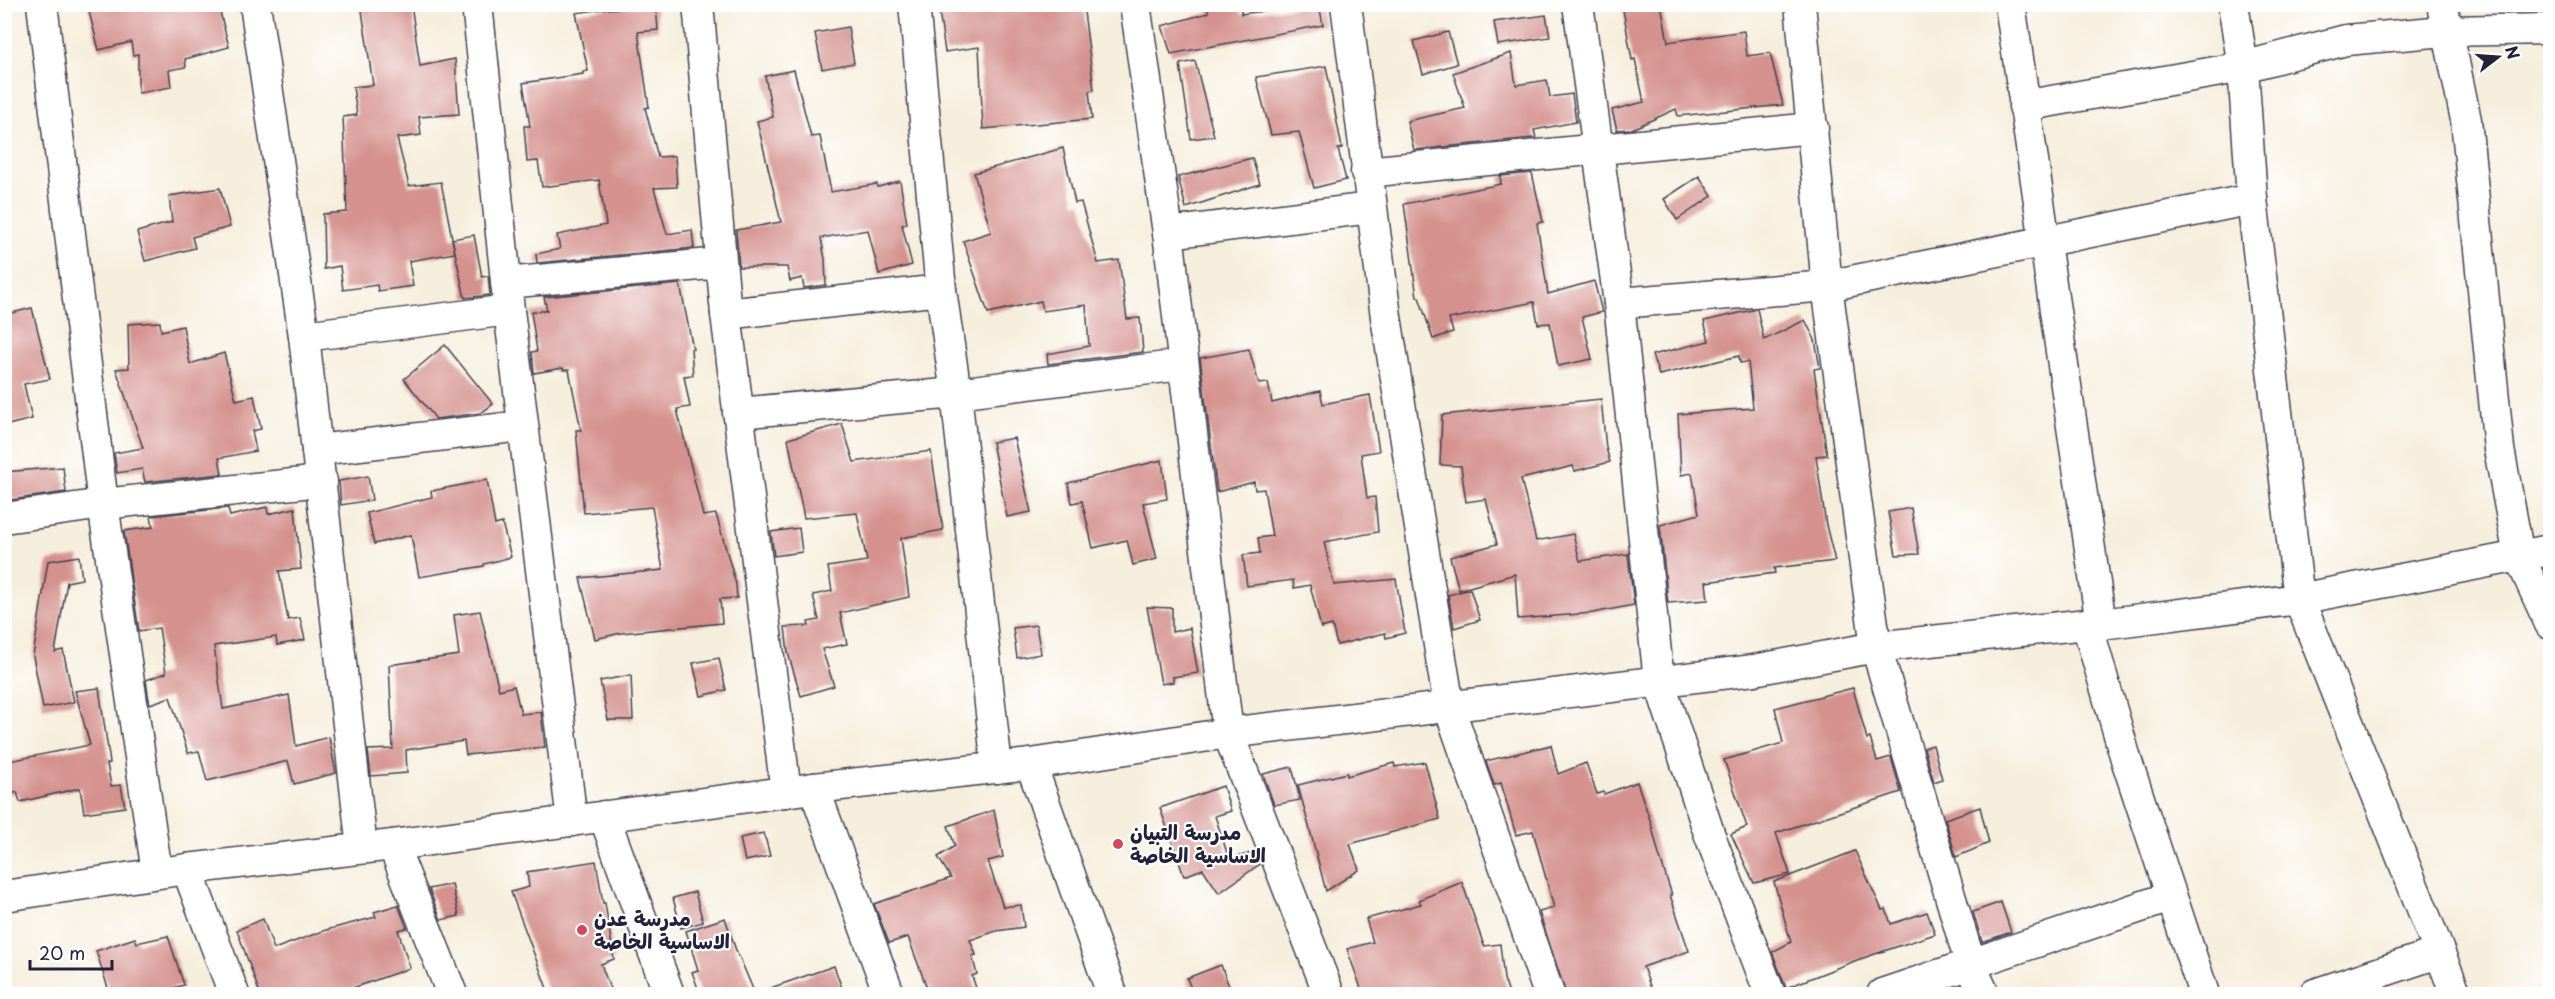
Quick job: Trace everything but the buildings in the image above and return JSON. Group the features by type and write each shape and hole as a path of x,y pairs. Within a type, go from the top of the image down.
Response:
{"street":[{"path":"42,4 103,504 157,873"},
{"path":"255,4 304,336 362,848"},
{"path":"477,4 522,426 572,821"},
{"path":"698,4 721,263 738,413 800,790 889,994"},
{"path":"914,4 941,290 956,393 997,768"},
{"path":"1135,4 1168,233 1182,365 1228,732 1329,994"},
{"path":"1346,4 1386,317 1449,707 1549,994"},
{"path":"1578,4 1619,303 1659,681 1709,833 1770,994"},
{"path":"1800,4 1827,286 1876,647 1971,966 1984,994"},
{"path":"2010,4 2046,240 2094,624 2126,759 2204,994"},
{"path":"2233,4 2243,67 2252,199 2299,599 2456,994"},
{"path":"2024,106 2243,67 2346,40 2444,18 2550,29"},
{"path":"2444,18 2466,120 2499,449 2519,556 2550,624"},
{"path":"1366,172 1599,151 1813,128"},
{"path":"1619,303 1827,286 2252,199"},
{"path":"1168,233 1371,208"},
{"path":"304,336 507,296 721,263"},
{"path":"726,314 941,290"},
{"path":"738,413 956,393 1182,365"},
{"path":"317,450 522,426"},
{"path":"4,518 103,504 321,481"},
{"path":"4,896 187,869 393,845 800,790 1031,764 1228,732 1754,670 1876,647 2299,599 2550,550"},
{"path":"1031,764 1112,994"},
{"path":"604,816 669,994"},
{"path":"393,845 452,994"},
{"path":"187,869 234,994"},
{"path":"1882,994 1971,966 2170,897"},
{"path":"2315,994 2438,953"}],"place":[{"name":"مدرسة التبيان الاساسية الخاصة","path":"1118,844"},
{"name":"مدرسة عدن الاساسية الخاصة","path":"582,930"}]}
